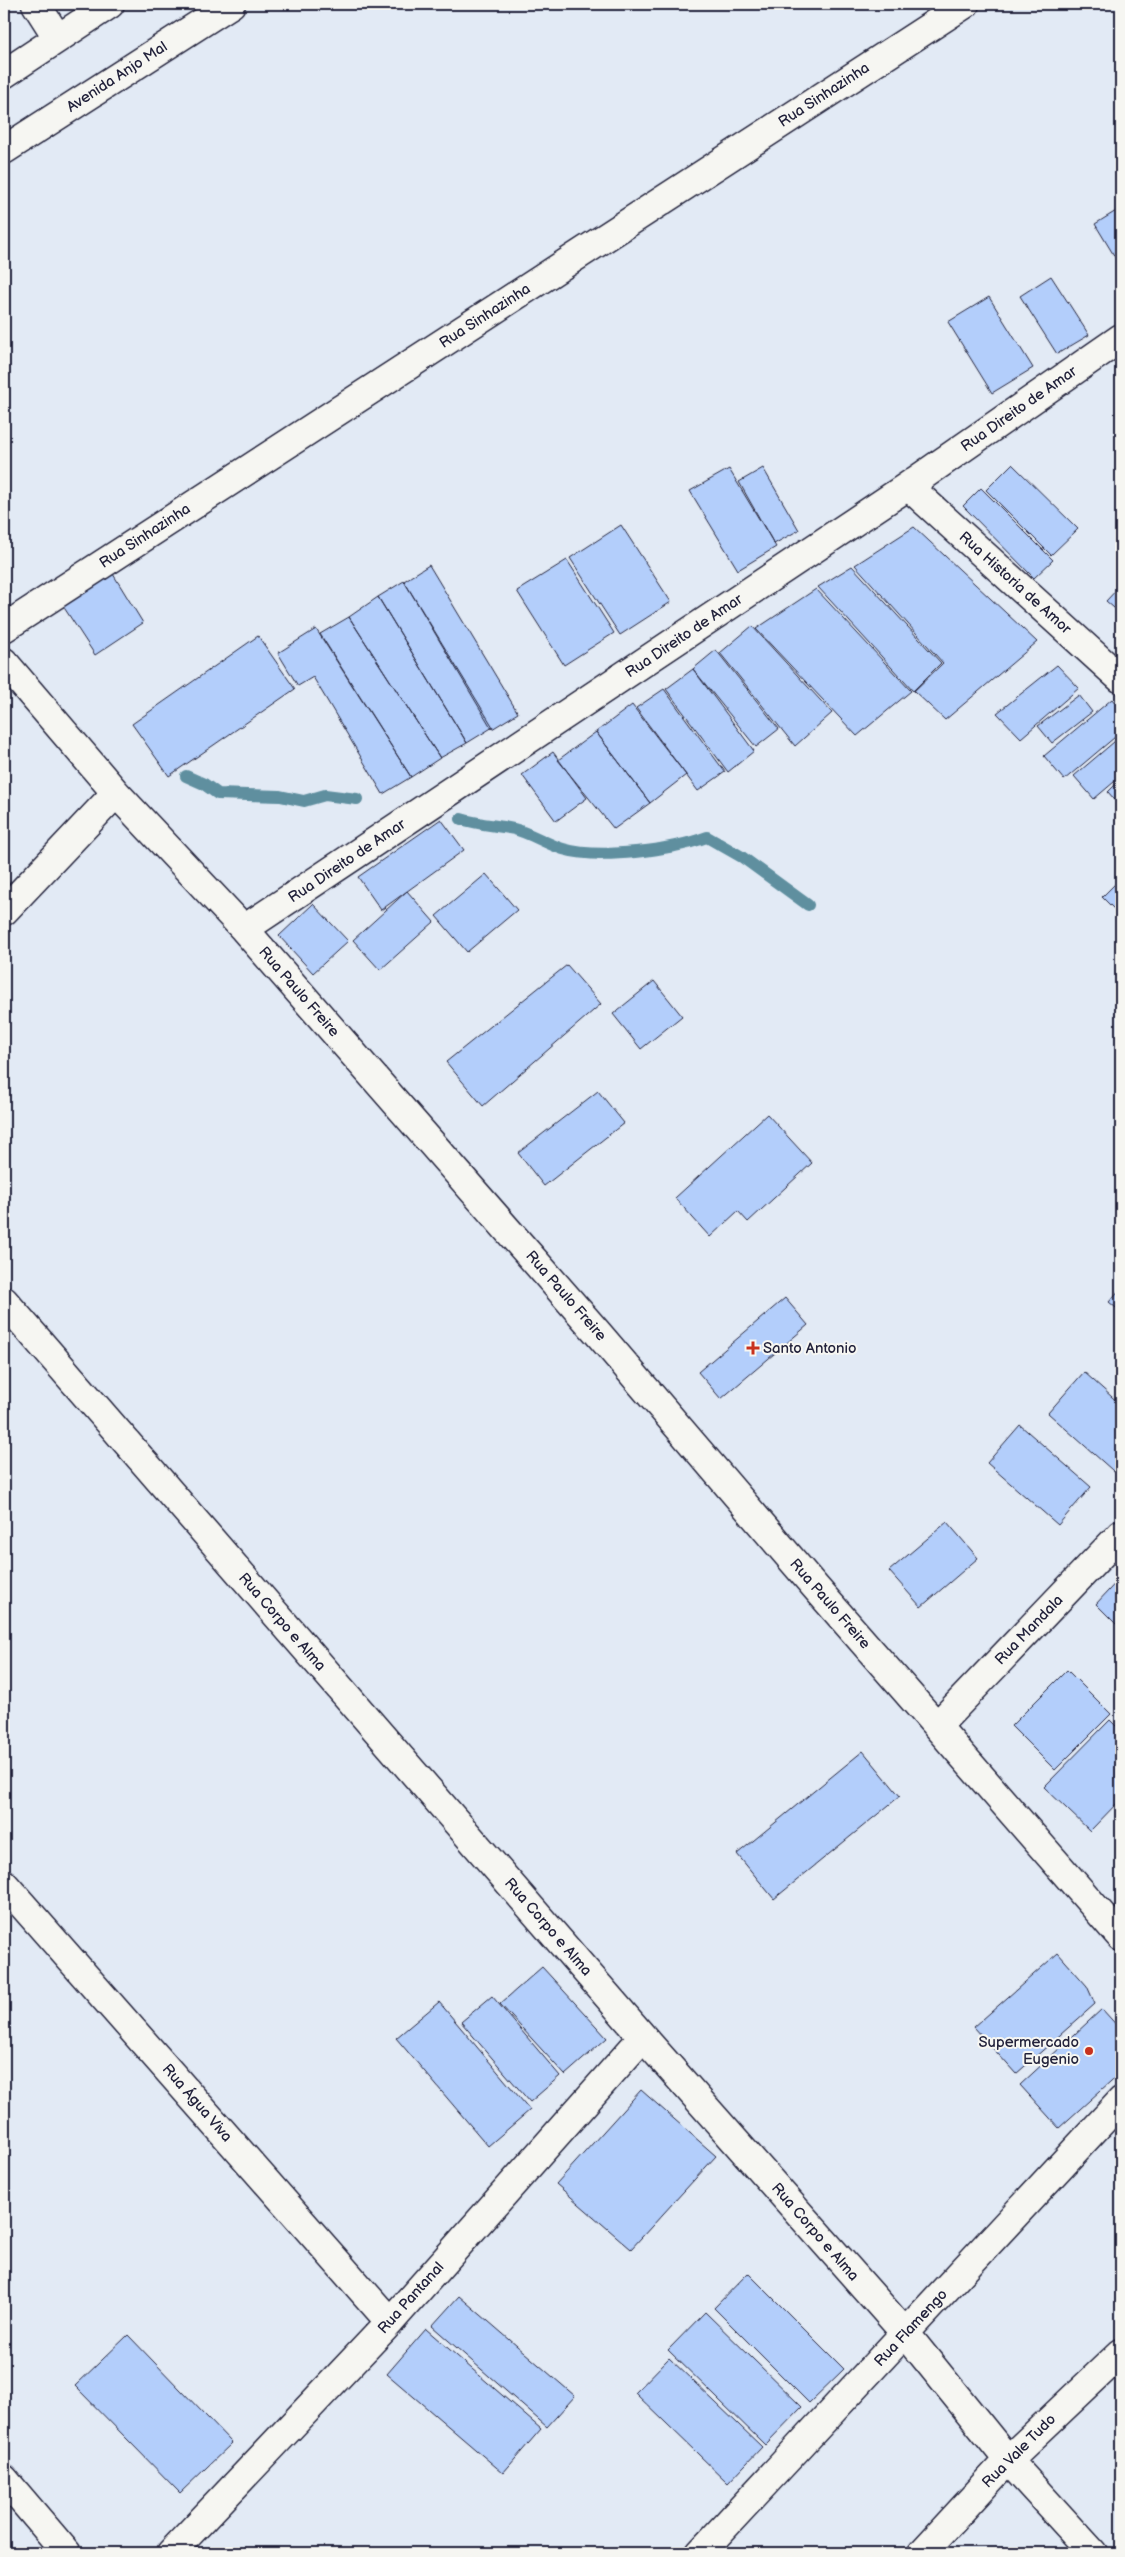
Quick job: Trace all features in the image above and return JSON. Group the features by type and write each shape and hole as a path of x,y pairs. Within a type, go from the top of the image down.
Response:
{"street":[{"path":"36,4 57,37"},
{"path":"4,74 57,37 110,4"},
{"name":"Avenida Anjo Mal","path":"4,150 231,4"},
{"name":"Rua Sinhazinha","path":"4,628 965,4"},
{"name":"Rua Direito de Amar","path":"244,929 908,486 1121,338"},
{"name":"Rua Historia de Amor","path":"908,486 1121,680"},
{"name":"Rua Paulo Freire","path":"4,662 116,793 244,929 596,1331 809,1581 1121,1937"},
{"path":"4,911 116,793"},
{"name":"Rua Corpo e Alma","path":"4,1301 644,2037 906,2334 1008,2460 1093,2553"},
{"name":"Rua Mandala","path":"937,1726 1121,1534"},
{"name":"Rua Água Viva","path":"4,1884 390,2322"},
{"name":"Rua Pantanal","path":"171,2553 390,2322 644,2037"},
{"name":"Rua Flamengo","path":"700,2553 1121,2101"},
{"name":"Rua Vale Tudo","path":"922,2553 1008,2460 1121,2353"},
{"path":"4,2479 67,2553"}],"building":[{"path":"1121,208 1121,267 1095,224"},
{"path":"1051,276 1089,335 1057,354 1020,296"},
{"path":"989,297 1033,368 992,393 948,322"},
{"path":"1012,464 1078,529 1051,555 986,490"},
{"path":"763,468 799,530 774,544 739,482"},
{"path":"729,469 776,547 738,570 690,491"},
{"path":"981,488 1053,560 1034,578 963,506"},
{"path":"621,525 671,602 620,635 570,558"},
{"path":"914,527 1037,642 945,720 914,691 943,663 855,565"},
{"path":"567,560 614,633 564,665 517,591"},
{"path":"429,565 518,713 492,729 404,581"},
{"path":"852,566 941,663 913,691 818,587"},
{"path":"113,574 143,623 95,655 63,606"},
{"path":"404,581 493,727 467,743 378,597"},
{"path":"1121,585 1121,614 1106,601"},
{"path":"816,589 911,691 857,736 756,629"},
{"path":"378,597 467,743 440,758 349,617"},
{"path":"349,617 440,758 411,777 320,634"},
{"path":"752,626 832,713 795,746 720,653"},
{"path":"316,629 411,777 383,794 313,677 298,686 278,653"},
{"path":"258,636 295,689 169,776 132,724"},
{"path":"716,650 779,729 756,747 693,669"},
{"path":"1057,665 1079,688 1021,738 997,713"},
{"path":"693,669 754,751 728,772 666,689"},
{"path":"664,689 725,772 698,791 636,708"},
{"path":"1079,695 1092,712 1052,743 1038,726"},
{"path":"1112,699 1121,710 1121,732 1064,780 1044,756"},
{"path":"632,705 686,775 650,803 596,732"},
{"path":"596,732 650,803 614,829 558,760"},
{"path":"1121,736 1121,776 1094,799 1074,776"},
{"path":"553,752 587,798 556,821 522,775"},
{"path":"1121,779 1121,807 1108,792"},
{"path":"441,819 464,850 381,910 358,877"},
{"path":"486,874 517,910 467,952 436,916"},
{"path":"1121,878 1121,916 1102,897"},
{"path":"407,891 434,922 380,970 353,940"},
{"path":"313,904 348,941 313,973 279,936"},
{"path":"567,965 601,1004 483,1106 446,1062"},
{"path":"654,981 682,1016 641,1049 613,1014"},
{"path":"598,1091 624,1123 544,1186 518,1153"},
{"path":"767,1114 812,1163 748,1222 738,1211 710,1237 675,1198"},
{"path":"1121,1288 1121,1312 1109,1302"},
{"name":"Santo Antonio","path":"785,1298 808,1325 721,1399 698,1372"},
{"path":"1084,1372 1121,1405 1121,1478 1048,1413"},
{"path":"1020,1425 1091,1487 1058,1525 987,1463"},
{"path":"947,1522 978,1558 921,1607 889,1571"},
{"path":"1121,1577 1121,1629 1096,1604"},
{"path":"1067,1670 1111,1714 1055,1770 1011,1726"},
{"path":"1110,1720 1121,1731 1121,1799 1090,1831 1044,1787"},
{"path":"863,1751 900,1796 774,1899 737,1854"},
{"path":"1058,1953 1087,1986 1095,2004 1016,2074 974,2027"},
{"path":"542,1967 607,2038 565,2075 500,2004"},
{"path":"492,1996 560,2076 530,2102 461,2022"},
{"path":"439,2002 530,2110 488,2146 396,2038"},
{"name":"Supermercado Eugenio","path":"1102,2009 1121,2030 1121,2072 1059,2128 1020,2085"},
{"path":"641,2090 716,2156 631,2249 556,2184"},
{"path":"748,2273 844,2369 809,2403 714,2308"},
{"path":"459,2296 575,2396 547,2427 432,2326"},
{"path":"705,2312 802,2407 765,2445 668,2350"},
{"path":"426,2329 541,2429 503,2473 387,2374"},
{"path":"128,2335 232,2443 180,2493 75,2386"},
{"path":"669,2358 762,2447 728,2483 635,2393"}],"waterway":[{"path":"186,776 204,784 218,794 280,796 304,801 325,795 357,799"},
{"path":"461,819 514,829 563,849 596,854 656,849 707,837 742,857 808,905"}],"place":[{"name":"Santo Antonio","path":"753,1348"},
{"name":"Supermercado Eugenio","path":"1089,2051"}]}
